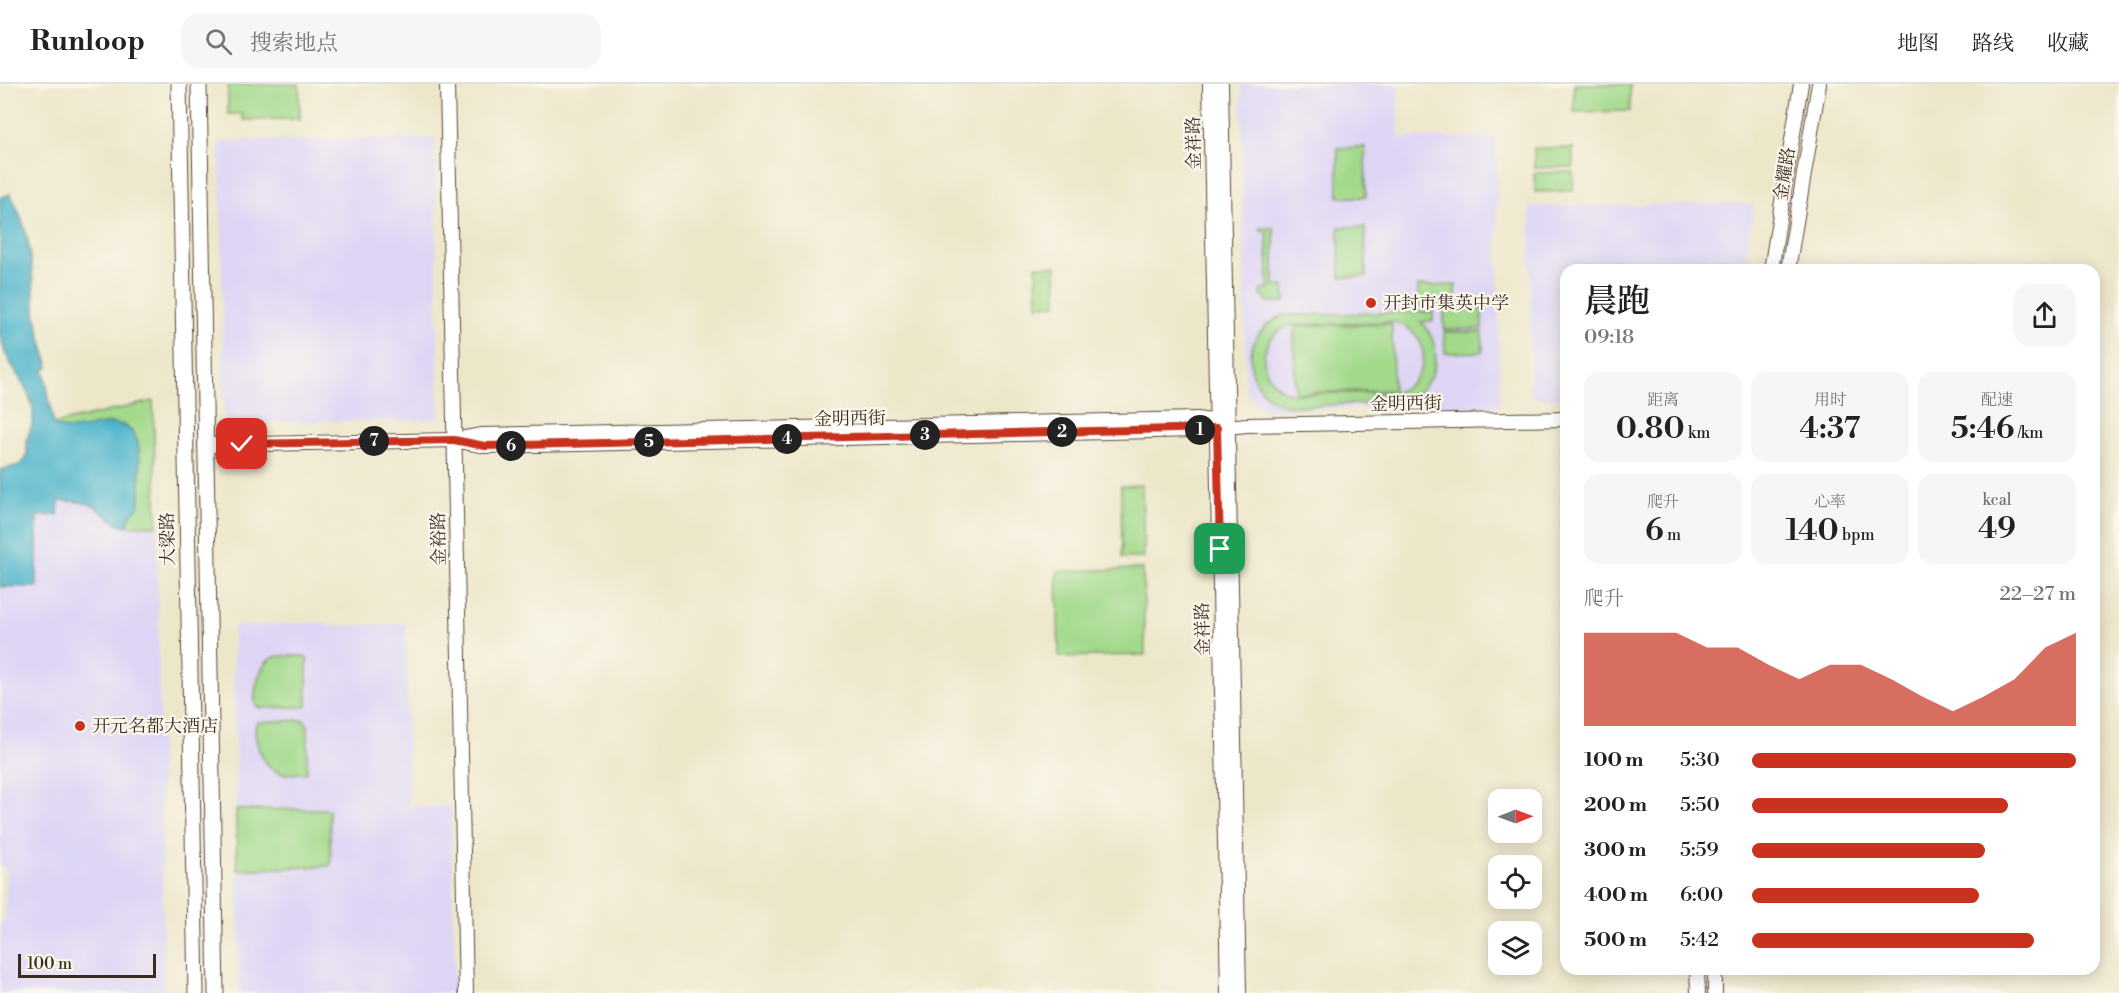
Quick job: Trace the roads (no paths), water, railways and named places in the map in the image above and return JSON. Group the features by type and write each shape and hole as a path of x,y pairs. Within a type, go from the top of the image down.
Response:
{"main road":[{"name":"大梁路","path":"179,84 196,993"},
{"path":"199,84 216,993"}],"street":[{"name":"金裕路","path":"447,84 466,993"},
{"name":"金祥路","path":"1210,84 1239,993"},
{"name":"金祥路","path":"1221,84 1228,993"},
{"name":"金耀路","path":"1772,264 1801,84"},
{"name":"金耀路","path":"1789,264 1819,84"},
{"name":"金明西街","path":"205,444 454,440 482,435 1028,422 1197,419 1222,425 1247,425 1560,419"},
{"path":"1697,975 1698,993"},
{"path":"1715,975 1715,993"}],"water":[{"path":"10,194 22,221 29,249 36,315 49,367 44,370 54,424 74,429 110,423 121,424 130,429 137,440 140,453 140,505 130,516 128,526 118,523 94,506 78,502 59,501 58,515 37,516 37,587 0,587 0,470 19,465 24,461 27,453 27,439 33,422 33,408 28,393 5,353 0,335 0,198"}],"place":[{"name":"开封市集英中学","path":"1371,303"},
{"name":"开元名都大酒店","path":"80,726"}]}
